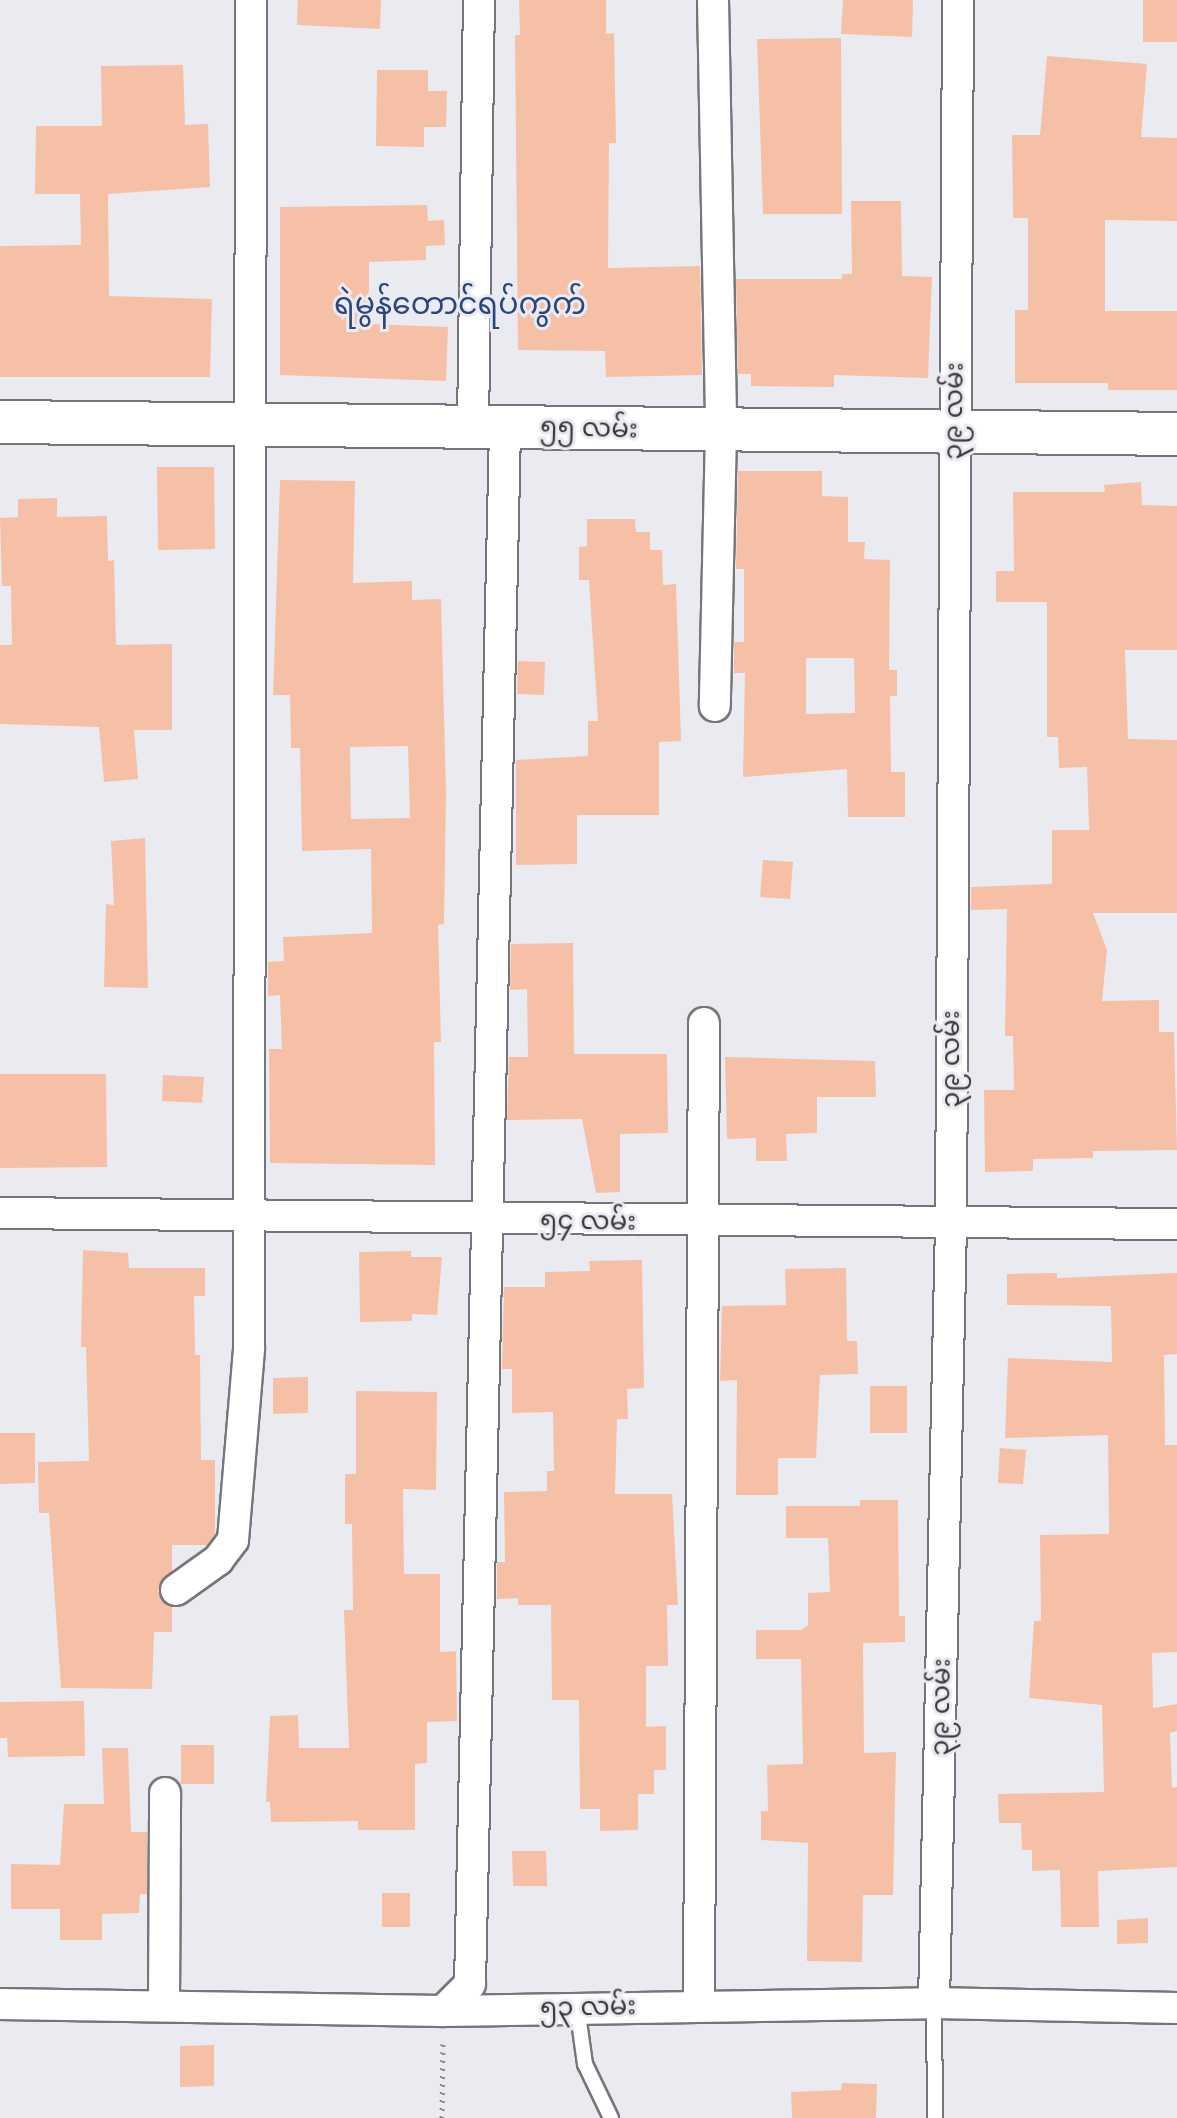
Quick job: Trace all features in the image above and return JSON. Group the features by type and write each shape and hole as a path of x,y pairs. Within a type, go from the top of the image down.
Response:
{"main road":[{"name":"၅၅ လမ်း","path":"0,422 248,422 721,432 1177,434"}],"street":[{"path":"176,1590 218,1560 233,1540 249,1349 251,0"},
{"path":"443,2011 470,1984 486,1220 489,426 479,0"},
{"path":"713,0 721,432 715,706"},
{"name":"၃၉ လမ်း","path":"934,2003 951,1222 953,432 958,0"},
{"path":"699,2005 704,1023"},
{"name":"၅၄ လမ်း","path":"0,1213 251,1219 1177,1224"},
{"path":"164,2005 165,1793"},
{"name":"၅၃ လမ်း","path":"0,2004 443,2011 934,2003 1177,2008"}],"lane":[{"name":"၃၉ လမ်း","path":"934,2003 935,2118"},
{"path":"577,2007 585,2064 611,2118"}],"path":[{"path":"442,2118 443,2011"}],"building":[{"path":"298,0 381,0 380,29 297,25"},
{"path":"519,0 606,0 606,34 614,33 616,143 609,143 608,268 700,266 702,375 606,377 605,351 518,350 515,35 520,35"},
{"path":"843,0 913,0 912,37 841,34"},
{"path":"1143,0 1177,0 1177,42 1143,42"},
{"path":"841,38 842,214 763,214 757,39"},
{"path":"1047,56 1147,64 1141,137 1177,138 1177,221 1105,220 1105,311 1177,311 1177,390 1108,390 1108,383 1015,383 1015,310 1028,310 1028,218 1013,218 1012,135 1040,135"},
{"path":"183,65 185,125 208,124 210,187 108,194 109,296 212,299 210,377 0,377 0,246 81,245 80,194 35,194 36,126 102,126 101,66"},
{"path":"377,70 428,70 428,91 447,91 446,127 424,127 424,147 376,146"},
{"path":"851,201 901,201 902,276 932,277 928,378 834,375 834,387 751,386 751,374 738,374 736,279 842,279 842,274 852,274"},
{"path":"427,205 428,221 444,220 445,245 426,246 426,260 369,262 369,324 448,327 446,381 280,375 280,207"},
{"path":"157,467 214,467 215,549 158,550"},
{"path":"738,471 822,471 822,496 848,497 848,542 865,542 864,559 890,560 889,670 897,670 897,696 890,696 891,772 905,772 905,817 848,817 847,769 743,777 745,673 734,673 734,642 744,642 744,569 736,569","holes":["806,658 854,658 855,713 806,714"]},
{"path":"280,480 355,481 353,583 412,581 412,600 441,599 446,792 444,924 438,925 441,1042 434,1042 435,1165 270,1163 269,1049 282,1049 280,995 268,996 268,962 284,961 283,937 372,933 371,849 302,851 300,748 291,748 290,695 273,695","holes":["408,746 410,818 351,819 350,747"]},
{"path":"1141,482 1142,505 1177,506 1177,650 1125,650 1128,739 1177,740 1177,913 1093,913 1107,950 1102,1001 1159,1000 1159,1032 1174,1032 1177,1150 1093,1151 1093,1158 1033,1159 1033,1171 985,1172 984,1090 1014,1090 1013,1036 1005,1036 1007,909 971,910 971,887 1052,884 1052,830 1089,830 1087,767 1059,768 1058,737 1047,737 1047,602 996,602 996,571 1014,571 1013,492 1105,492 1104,485"},
{"path":"57,498 57,517 107,516 108,561 114,560 116,645 172,644 172,730 134,730 138,779 104,782 99,727 0,724 0,645 12,645 11,586 2,586 0,518 18,517 18,499"},
{"path":"587,519 635,519 636,532 650,532 650,550 662,550 663,585 676,584 681,741 659,742 659,815 577,815 577,864 516,865 516,760 588,756 588,721 598,721 589,580 579,580 579,547 587,546"},
{"path":"518,661 545,662 544,695 517,694"},
{"path":"145,838 148,988 104,987 106,904 114,905 111,841"},
{"path":"763,860 793,862 790,899 760,897"},
{"path":"573,943 574,1054 667,1054 668,1133 620,1134 620,1192 596,1193 582,1119 507,1120 509,1057 528,1057 527,989 510,990 511,944"},
{"path":"725,1057 875,1061 876,1097 817,1097 817,1133 786,1134 787,1161 756,1161 756,1138 727,1139"},
{"path":"0,1074 106,1074 107,1167 0,1168"},
{"path":"163,1075 204,1077 202,1103 162,1101"},
{"path":"83,1250 128,1253 129,1268 205,1268 205,1296 194,1296 195,1355 200,1355 201,1460 215,1460 215,1534 207,1545 172,1545 172,1571 158,1591 172,1607 172,1632 154,1632 152,1689 61,1688 49,1513 39,1513 38,1462 89,1461 86,1347 81,1347"},
{"path":"411,1251 411,1257 442,1257 437,1315 412,1314 412,1321 360,1322 359,1252"},
{"path":"642,1260 644,1388 627,1389 628,1419 617,1419 615,1494 672,1494 678,1605 667,1605 668,1666 646,1666 646,1727 666,1726 666,1770 654,1770 654,1794 638,1794 638,1830 600,1831 600,1809 580,1809 579,1700 552,1700 551,1605 518,1605 518,1598 497,1599 497,1562 505,1562 504,1492 547,1491 547,1471 554,1471 553,1412 512,1413 512,1369 502,1369 504,1287 545,1287 545,1272 590,1271 589,1261"},
{"path":"846,1268 847,1341 857,1341 858,1374 820,1375 816,1458 778,1458 778,1495 736,1495 737,1380 720,1381 722,1306 786,1305 785,1269"},
{"path":"1057,1273 1057,1278 1177,1273 1177,1354 1164,1355 1165,1445 1177,1445 1177,1652 1152,1653 1153,1708 1177,1704 1177,1731 1170,1733 1172,1788 1177,1787 1177,1867 1098,1871 1099,1927 1061,1927 1060,1870 1032,1871 1032,1850 1022,1850 1021,1823 999,1823 998,1794 1104,1792 1102,1705 1029,1698 1034,1621 1041,1621 1040,1535 1109,1534 1108,1435 1005,1438 1008,1358 1112,1362 1111,1306 1007,1305 1007,1274"},
{"path":"308,1377 308,1413 273,1414 273,1378"},
{"path":"870,1386 907,1386 907,1433 870,1433"},
{"path":"356,1391 437,1392 436,1490 403,1489 404,1574 440,1574 440,1652 456,1651 457,1721 427,1722 427,1763 415,1764 415,1830 358,1830 358,1821 271,1822 270,1802 266,1802 270,1716 298,1715 299,1748 349,1748 344,1610 353,1610 352,1524 345,1524 345,1474 356,1474"},
{"path":"0,1433 35,1433 35,1483 0,1484"},
{"path":"1000,1448 1026,1450 1023,1484 998,1483"},
{"path":"860,1500 898,1500 899,1616 905,1616 905,1642 863,1643 864,1753 896,1752 893,1895 863,1895 862,1962 807,1961 808,1843 761,1840 761,1811 768,1811 767,1765 803,1764 801,1659 756,1659 756,1630 801,1630 808,1625 808,1593 830,1592 828,1538 786,1538 786,1506 860,1506"},
{"path":"84,1701 85,1756 8,1757 7,1738 0,1738 0,1702"},
{"path":"181,1745 214,1745 214,1784 181,1784"},
{"path":"102,1748 128,1748 131,1832 147,1832 147,1894 140,1894 139,1913 102,1914 102,1940 60,1940 60,1909 11,1909 11,1864 60,1865 64,1804 104,1804"},
{"path":"512,1851 546,1851 547,1886 513,1886"},
{"path":"382,1893 410,1893 410,1927 382,1927"},
{"path":"1148,1918 1148,1943 1117,1944 1117,1920"},
{"path":"214,2045 214,2086 180,2087 180,2046"},
{"path":"842,2083 877,2084 876,2118 792,2118 791,2092 841,2090"}],"district":[{"name":"ရဲမွန်တောင်ရပ်ကွက်","path":"460,305"}]}
